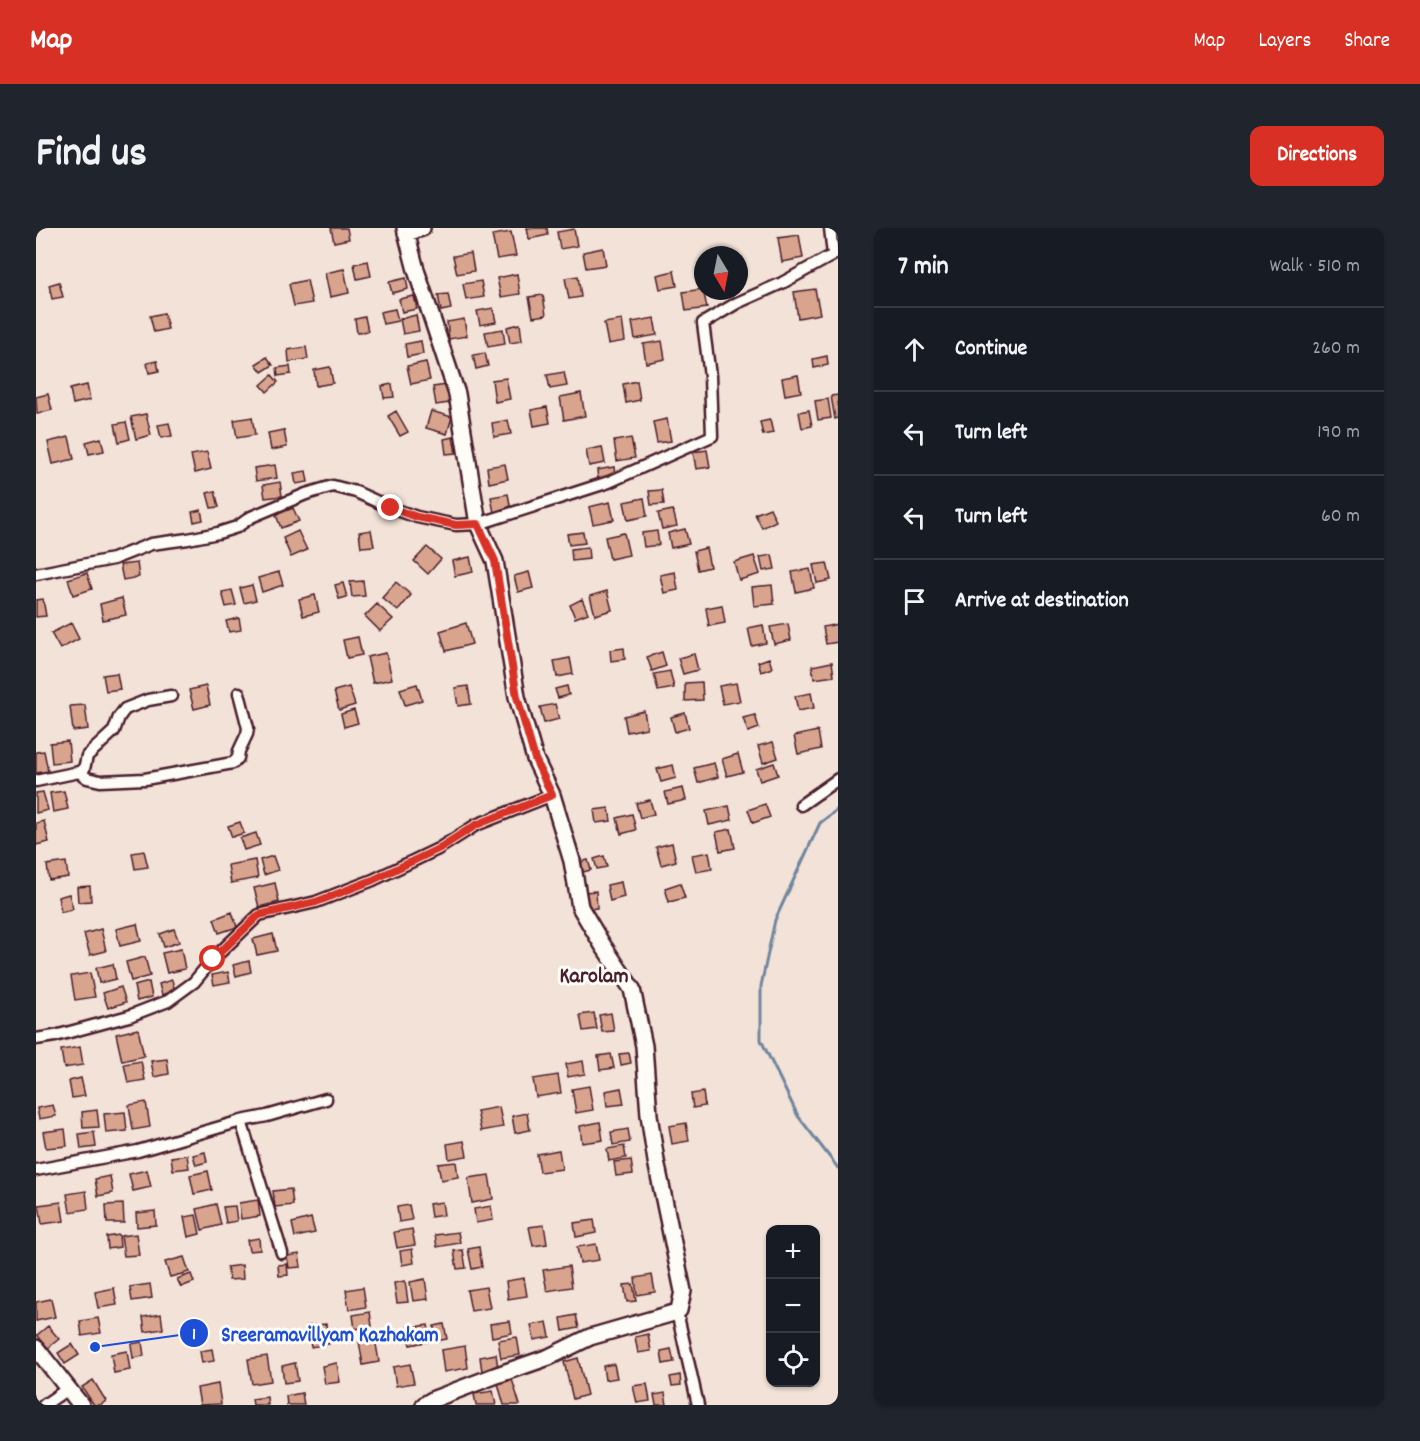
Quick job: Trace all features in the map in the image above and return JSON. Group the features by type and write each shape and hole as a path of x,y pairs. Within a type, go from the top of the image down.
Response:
{"main road":[{"path":"422,228 406,230 416,270 457,394 478,524 495,561 517,697 535,759 552,795 572,861 580,908 632,989 644,1046 649,1115 656,1161 683,1291 677,1312 590,1337 549,1357 434,1399 424,1405"},
{"path":"36,1348 76,1399"}],"street":[{"path":"36,574 113,559 150,544 218,533 237,527 251,517 306,494 333,486 356,492 417,517 456,525 478,524 609,482 712,436 710,376 703,323 737,303 782,283 833,255 830,228"},
{"path":"78,772 87,778 100,781 145,779 233,763 238,758 248,728 239,693"},
{"path":"36,781 84,769 87,756 114,731 125,709 148,700 171,696"},
{"path":"801,805 838,779"},
{"path":"36,1039 129,1016 168,1001 194,982 213,959 259,915 316,902 373,880 438,849 476,825 552,795"},
{"path":"36,1170 138,1151 326,1099"},
{"path":"241,1121 282,1253"},
{"path":"677,1312 698,1405"},
{"path":"44,1405 63,1392 76,1399"}],"building":[{"path":"331,228 347,228 349,239 334,242"},
{"path":"527,228 547,228 548,235 529,239"},
{"path":"574,229 577,246 560,249 557,232"},
{"path":"511,232 516,256 497,259 492,235"},
{"path":"799,235 803,258 782,262 778,238"},
{"path":"603,248 606,265 586,268 583,252"},
{"path":"471,253 474,271 457,274 453,256"},
{"path":"368,261 371,276 357,279 354,264"},
{"path":"344,269 349,293 330,297 325,273"},
{"path":"674,271 677,286 660,289 657,275"},
{"path":"517,274 520,294 501,297 497,278"},
{"path":"578,276 581,297 569,299 565,278"},
{"path":"406,278 408,289 392,293 389,282"},
{"path":"307,280 312,303 294,306 289,284"},
{"path":"481,281 484,297 466,300 463,284"},
{"path":"59,282 63,297 52,299 49,285"},
{"path":"815,289 820,314 798,318 794,292"},
{"path":"694,290 694,300 705,300 707,308 686,311 683,292"},
{"path":"448,294 451,309 441,311 438,295"},
{"path":"543,295 546,315 533,317 529,297"},
{"path":"414,296 417,309 402,312 399,299"},
{"path":"493,308 496,322 480,325 477,311"},
{"path":"395,309 398,321 383,324 380,312"},
{"path":"164,313 168,329 154,332 150,316"},
{"path":"416,315 419,331 403,334 400,319"},
{"path":"365,317 368,331 357,333 355,319"},
{"path":"654,318 657,335 635,339 632,322"},
{"path":"464,319 467,336 449,339 447,322"},
{"path":"622,320 625,341 608,344 604,323"},
{"path":"520,324 522,341 510,343 507,327"},
{"path":"503,329 505,344 488,347 485,332"},
{"path":"421,341 423,354 407,357 405,344"},
{"path":"662,341 665,359 646,363 643,344"},
{"path":"306,347 308,359 289,362 288,350"},
{"path":"485,353 488,366 476,369 473,355"},
{"path":"827,356 828,365 814,368 813,359"},
{"path":"267,357 273,365 262,372 256,364"},
{"path":"157,361 159,371 149,373 147,363"},
{"path":"426,362 430,380 411,384 407,366"},
{"path":"290,366 291,374 278,376 277,368"},
{"path":"330,367 333,383 316,386 314,370"},
{"path":"564,372 567,386 550,389 547,375"},
{"path":"272,375 278,382 267,392 261,385"},
{"path":"798,375 801,392 785,395 782,378"},
{"path":"506,378 510,399 495,402 492,380"},
{"path":"637,381 640,400 626,403 623,384"},
{"path":"392,384 394,397 384,398 382,386"},
{"path":"87,385 90,400 73,404 70,389"},
{"path":"447,385 449,403 436,405 433,387"},
{"path":"581,393 585,416 564,420 560,397"},
{"path":"48,394 52,410 37,414 36,397"},
{"path":"838,395 838,418 835,419 831,396"},
{"path":"828,399 831,418 818,420 815,401"},
{"path":"547,407 550,423 534,426 531,410"},
{"path":"809,410 812,426 802,428 799,412"},
{"path":"396,411 408,432 400,436 388,416"},
{"path":"431,411 452,417 447,434 426,428"},
{"path":"146,414 151,435 136,439 131,417"},
{"path":"252,417 255,435 237,438 234,420"},
{"path":"667,419 671,441 657,443 653,422"},
{"path":"508,420 511,434 494,437 492,423"},
{"path":"770,420 773,433 763,435 760,422"},
{"path":"126,422 130,439 119,442 115,424"},
{"path":"169,423 172,436 161,438 158,425"},
{"path":"284,430 287,447 271,450 268,433"},
{"path":"69,437 74,459 53,464 48,442"},
{"path":"453,437 456,453 446,454 444,439"},
{"path":"101,438 104,451 89,454 86,442"},
{"path":"631,438 635,458 617,461 614,441"},
{"path":"602,447 605,463 589,466 586,450"},
{"path":"707,450 710,467 696,469 693,452"},
{"path":"207,452 211,469 195,473 191,455"},
{"path":"505,464 508,479 489,483 487,467"},
{"path":"275,465 277,478 256,481 254,468"},
{"path":"614,467 615,477 598,480 597,470"},
{"path":"306,471 308,482 296,484 294,473"},
{"path":"280,482 282,496 265,498 263,485"},
{"path":"662,490 664,504 651,505 649,491"},
{"path":"215,491 219,507 211,508 207,493"},
{"path":"508,494 511,510 494,513 491,497"},
{"path":"644,498 647,516 628,520 624,502"},
{"path":"610,502 614,520 593,524 589,507"},
{"path":"293,508 299,521 281,528 276,515"},
{"path":"770,508 776,521 762,528 755,514"},
{"path":"201,510 203,520 194,522 192,512"},
{"path":"673,510 677,526 662,529 658,513"},
{"path":"685,529 689,544 671,548 668,533"},
{"path":"371,530 374,546 361,547 359,532"},
{"path":"298,531 307,550 291,557 283,538"},
{"path":"657,531 659,545 644,547 642,533"},
{"path":"583,532 585,543 569,545 567,534"},
{"path":"624,533 629,555 610,559 605,537"},
{"path":"427,547 441,559 428,574 414,561"},
{"path":"588,547 589,559 572,561 571,549"},
{"path":"706,548 710,567 698,570 694,551"},
{"path":"772,555 775,569 763,571 760,557"},
{"path":"754,556 760,574 739,580 734,562"},
{"path":"470,557 473,572 455,576 452,561"},
{"path":"137,563 139,577 123,580 120,565"},
{"path":"827,563 831,580 817,583 813,565"},
{"path":"810,569 814,588 796,592 792,572"},
{"path":"279,572 283,585 262,592 258,578"},
{"path":"529,572 533,588 518,592 514,576"},
{"path":"675,572 678,590 664,593 660,575"},
{"path":"87,573 92,589 73,595 68,579"},
{"path":"363,581 365,596 352,597 350,582"},
{"path":"396,582 411,595 398,611 382,598"},
{"path":"343,583 347,597 339,599 335,585"},
{"path":"252,585 256,600 244,603 240,588"},
{"path":"772,585 774,604 754,606 752,587"},
{"path":"232,590 236,605 226,607 222,592"},
{"path":"607,591 612,610 595,615 590,596"},
{"path":"315,595 319,612 303,616 299,599"},
{"path":"122,598 126,615 103,620 100,604"},
{"path":"43,599 46,616 36,617 36,600"},
{"path":"582,599 588,613 575,618 570,605"},
{"path":"377,604 393,619 380,631 365,616"},
{"path":"722,605 725,623 709,626 706,608"},
{"path":"239,618 241,630 229,632 226,621"},
{"path":"71,623 79,639 60,649 51,633"},
{"path":"466,623 472,644 446,651 440,631"},
{"path":"788,624 791,640 774,644 770,627"},
{"path":"838,624 838,642 826,644 823,627"},
{"path":"763,625 766,643 752,646 748,628"},
{"path":"358,637 362,655 347,658 343,640"},
{"path":"624,648 625,659 611,661 610,650"},
{"path":"662,652 666,666 652,671 647,657"},
{"path":"386,653 392,679 373,683 367,657"},
{"path":"694,654 698,670 683,674 678,658"},
{"path":"570,658 573,674 557,677 554,661"},
{"path":"769,658 772,668 761,672 758,662"},
{"path":"832,662 834,676 814,679 812,666"},
{"path":"670,671 674,688 658,691 654,674"},
{"path":"117,673 120,689 106,691 103,675"},
{"path":"702,682 703,700 685,701 685,683"},
{"path":"736,683 740,701 723,704 719,686"},
{"path":"417,684 422,700 405,705 400,689"},
{"path":"206,686 210,705 194,709 189,690"},
{"path":"468,686 471,704 458,706 455,688"},
{"path":"567,686 569,695 558,698 555,689"},
{"path":"349,687 355,705 339,710 334,691"},
{"path":"811,693 814,708 798,711 795,696"},
{"path":"555,704 559,719 544,723 540,707"},
{"path":"85,705 88,729 73,731 70,706"},
{"path":"354,710 358,723 344,727 341,714"},
{"path":"644,711 647,728 627,732 624,716"},
{"path":"685,713 689,728 675,732 671,717"},
{"path":"755,715 759,728 748,732 743,718"},
{"path":"818,731 821,749 798,754 794,736"},
{"path":"68,741 70,761 52,763 50,743"},
{"path":"773,742 778,758 763,763 758,746"},
{"path":"44,751 48,771 36,773 36,752"},
{"path":"738,754 743,772 727,776 722,759"},
{"path":"714,763 718,777 698,783 694,768"},
{"path":"774,763 778,775 760,781 756,769"},
{"path":"673,765 676,778 661,782 657,769"},
{"path":"683,788 686,800 668,804 665,792"},
{"path":"64,791 68,809 53,812 50,793"},
{"path":"43,792 48,810 36,813 36,793"},
{"path":"650,800 654,814 640,818 636,803"},
{"path":"765,804 770,817 753,823 748,810"},
{"path":"729,806 732,820 709,825 706,811"},
{"path":"609,808 611,821 596,823 594,810"},
{"path":"632,814 636,830 621,834 617,818"},
{"path":"44,821 49,842 36,845 36,823"},
{"path":"240,822 244,833 232,837 228,826"},
{"path":"731,829 735,848 720,851 716,832"},
{"path":"256,833 260,845 244,850 240,838"},
{"path":"672,843 676,861 661,865 656,847"},
{"path":"144,851 148,867 135,869 132,853"},
{"path":"709,852 712,869 696,872 692,855"},
{"path":"273,856 278,870 264,875 260,860"},
{"path":"604,856 607,867 597,869 594,859"},
{"path":"255,860 258,878 231,883 228,865"},
{"path":"588,860 591,870 579,873 577,863"},
{"path":"66,862 68,877 49,880 47,865"},
{"path":"621,882 624,897 610,901 607,885"},
{"path":"275,883 279,902 259,907 254,888"},
{"path":"680,883 685,898 669,902 665,888"},
{"path":"90,886 91,901 78,902 77,887"},
{"path":"596,891 597,908 585,909 584,892"},
{"path":"69,894 73,909 61,912 58,897"},
{"path":"232,912 237,927 219,933 214,919"},
{"path":"137,924 141,941 120,946 116,929"},
{"path":"101,929 106,951 90,955 84,934"},
{"path":"174,929 179,942 164,947 160,934"},
{"path":"273,934 277,951 257,955 253,939"},
{"path":"181,949 185,969 167,973 162,953"},
{"path":"145,957 150,976 131,981 126,962"},
{"path":"249,961 251,972 236,976 233,965"},
{"path":"113,964 116,979 99,983 96,968"},
{"path":"228,972 230,982 214,985 212,975"},
{"path":"90,973 95,997 75,1000 71,976"},
{"path":"172,980 175,991 162,995 159,984"},
{"path":"149,982 152,997 137,1001 134,986"},
{"path":"121,987 126,1002 108,1008 103,993"},
{"path":"594,1013 597,1029 583,1031 580,1015"},
{"path":"611,1013 614,1031 602,1032 599,1015"},
{"path":"138,1029 144,1056 122,1061 116,1034"},
{"path":"80,1047 83,1065 64,1068 61,1050"},
{"path":"629,1053 631,1063 621,1065 619,1054"},
{"path":"611,1054 614,1068 600,1070 598,1056"},
{"path":"167,1059 169,1074 154,1077 151,1061"},
{"path":"141,1061 145,1080 128,1083 124,1064"},
{"path":"583,1061 585,1074 568,1077 566,1064"},
{"path":"558,1075 561,1093 536,1097 533,1079"},
{"path":"81,1078 85,1096 72,1098 69,1081"},
{"path":"589,1086 593,1110 576,1113 572,1089"},
{"path":"621,1088 624,1104 607,1106 605,1091"},
{"path":"703,1092 705,1106 693,1108 691,1094"},
{"path":"146,1102 150,1127 133,1130 129,1105"},
{"path":"53,1105 56,1116 39,1119 37,1108"},
{"path":"499,1107 503,1127 481,1131 477,1111"},
{"path":"97,1110 99,1127 83,1128 82,1112"},
{"path":"125,1112 127,1131 106,1133 104,1114"},
{"path":"527,1113 530,1130 515,1133 512,1116"},
{"path":"600,1122 603,1140 582,1143 580,1126"},
{"path":"686,1123 689,1141 672,1144 669,1126"},
{"path":"65,1129 67,1146 46,1148 43,1132"},
{"path":"628,1129 630,1142 613,1145 611,1132"},
{"path":"94,1132 96,1147 81,1149 79,1134"},
{"path":"464,1141 467,1156 449,1159 447,1144"},
{"path":"624,1146 626,1158 609,1161 607,1149"},
{"path":"559,1150 562,1169 540,1172 537,1154"},
{"path":"205,1152 207,1162 196,1165 193,1155"},
{"path":"187,1155 189,1168 173,1170 171,1157"},
{"path":"631,1160 633,1174 616,1176 614,1162"},
{"path":"456,1162 458,1177 441,1180 438,1164"},
{"path":"147,1170 151,1187 133,1191 129,1174"},
{"path":"208,1171 212,1190 194,1194 190,1175"},
{"path":"489,1175 493,1199 472,1203 468,1178"},
{"path":"110,1176 113,1193 98,1196 95,1179"},
{"path":"291,1189 293,1205 275,1207 273,1191"},
{"path":"86,1191 88,1209 70,1212 67,1194"},
{"path":"258,1200 260,1216 241,1219 239,1203"},
{"path":"61,1202 64,1221 42,1224 39,1205"},
{"path":"442,1202 444,1215 431,1217 429,1204"},
{"path":"123,1204 124,1223 107,1223 106,1205"},
{"path":"216,1204 221,1225 202,1230 197,1209"},
{"path":"409,1205 412,1220 399,1222 397,1207"},
{"path":"235,1206 237,1221 226,1223 223,1207"},
{"path":"491,1206 493,1220 476,1223 474,1209"},
{"path":"155,1211 156,1225 137,1227 136,1213"},
{"path":"196,1215 200,1234 188,1237 184,1217"},
{"path":"311,1218 315,1233 295,1237 292,1223"},
{"path":"594,1220 596,1233 576,1237 574,1223"},
{"path":"544,1225 547,1244 533,1246 529,1227"},
{"path":"412,1229 415,1245 397,1248 394,1232"},
{"path":"458,1232 460,1243 437,1247 435,1235"},
{"path":"136,1234 139,1255 124,1256 121,1236"},
{"path":"119,1235 120,1247 108,1249 107,1237"},
{"path":"259,1238 260,1250 249,1251 247,1240"},
{"path":"596,1244 599,1260 580,1263 577,1247"},
{"path":"479,1247 482,1267 472,1269 468,1249"},
{"path":"412,1249 414,1263 402,1265 400,1251"},
{"path":"463,1250 466,1268 457,1269 454,1251"},
{"path":"299,1254 301,1267 289,1268 287,1256"},
{"path":"184,1257 189,1272 170,1277 165,1262"},
{"path":"287,1264 288,1275 279,1276 278,1265"},
{"path":"242,1265 243,1279 229,1280 227,1267"},
{"path":"569,1266 572,1287 547,1291 543,1270"},
{"path":"191,1274 194,1282 181,1287 177,1279"},
{"path":"652,1275 655,1292 637,1295 635,1278"},
{"path":"524,1278 527,1296 508,1299 506,1281"},
{"path":"425,1279 428,1299 413,1301 410,1282"},
{"path":"405,1281 408,1302 397,1303 394,1283"},
{"path":"150,1284 152,1298 132,1301 130,1287"},
{"path":"633,1284 636,1301 627,1302 624,1285"},
{"path":"363,1287 366,1307 349,1310 346,1290"},
{"path":"486,1287 490,1308 471,1311 467,1290"},
{"path":"114,1288 117,1305 98,1308 95,1292"},
{"path":"51,1299 55,1317 36,1321 36,1302"},
{"path":"370,1312 372,1326 355,1329 353,1315"},
{"path":"161,1314 163,1329 145,1332 143,1317"},
{"path":"576,1315 579,1328 563,1331 561,1318"},
{"path":"98,1318 101,1333 82,1336 80,1321"},
{"path":"199,1321 202,1337 186,1340 183,1324"},
{"path":"510,1321 512,1333 492,1337 490,1324"},
{"path":"547,1322 550,1337 534,1340 531,1325"},
{"path":"326,1324 329,1344 311,1347 307,1326"},
{"path":"444,1324 447,1339 436,1341 434,1326"},
{"path":"428,1325 431,1341 410,1345 407,1328"},
{"path":"48,1326 59,1339 48,1348 37,1335"},
{"path":"648,1334 651,1351 638,1353 635,1337"},
{"path":"517,1337 520,1355 501,1358 498,1340"},
{"path":"375,1338 379,1362 363,1365 359,1341"},
{"path":"142,1342 144,1356 133,1358 131,1344"},
{"path":"72,1344 79,1355 65,1364 58,1353"},
{"path":"465,1346 468,1368 444,1372 441,1350"},
{"path":"212,1349 214,1361 202,1363 200,1351"},
{"path":"671,1349 674,1362 663,1364 661,1351"},
{"path":"127,1351 130,1370 114,1373 111,1354"},
{"path":"496,1354 498,1368 482,1371 480,1357"},
{"path":"267,1356 271,1381 252,1384 248,1359"},
{"path":"578,1358 587,1395 573,1399 564,1362"},
{"path":"295,1363 298,1381 284,1383 282,1366"},
{"path":"337,1363 340,1382 325,1384 322,1366"},
{"path":"410,1364 414,1383 396,1386 393,1367"},
{"path":"614,1364 617,1378 605,1380 603,1366"},
{"path":"680,1375 681,1385 672,1386 670,1377"},
{"path":"511,1376 520,1405 504,1405 497,1380"},
{"path":"93,1380 106,1401 100,1405 94,1405 82,1387"},
{"path":"218,1384 221,1404 200,1405 197,1388"},
{"path":"647,1384 650,1401 637,1403 633,1386"},
{"path":"493,1391 496,1405 476,1405 474,1394"},
{"path":"302,1393 304,1405 287,1405 286,1396"},
{"path":"665,1393 667,1405 656,1405 654,1395"},
{"path":"267,1397 268,1405 253,1405 252,1399"}],"waterway":[{"path":"838,809 820,823 775,920 761,986 761,1040 798,1116 838,1168"}],"place":[{"name":"Sreeramavillyam Kazhakam","path":"95,1347"}],"district":[{"name":"Karolam","path":"594,977"}],"route":[{"path":"213,959 259,915 316,902 373,880 438,849 476,825 552,795 535,759 517,697 495,561 478,524 456,525 417,517 391,508"}]}
